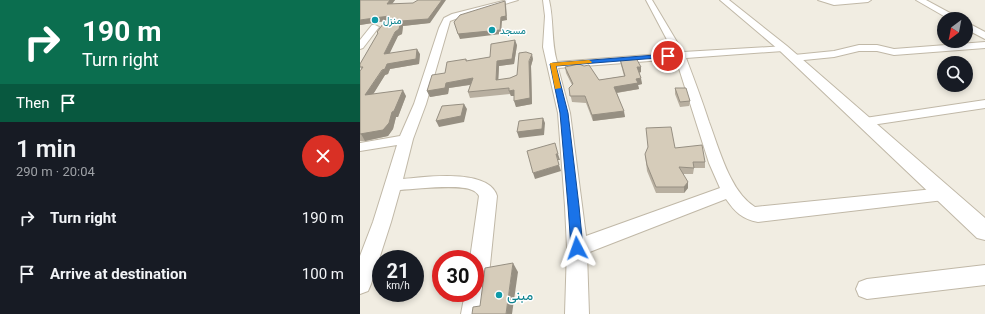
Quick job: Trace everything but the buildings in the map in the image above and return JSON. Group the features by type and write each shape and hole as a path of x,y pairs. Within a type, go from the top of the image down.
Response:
{"street":[{"path":"360,284 382,222 406,139 420,104 441,34 447,20 455,16 515,0"},
{"path":"546,0 549,16 548,48 564,113 574,206 577,248 577,314"},
{"path":"649,0 680,55 717,163 730,191 743,211 751,215 758,215 944,194"},
{"path":"724,0 789,53 985,231"},
{"path":"821,0 834,3 868,0"},
{"path":"920,0 943,12"},
{"path":"360,46 375,27"},
{"path":"973,29 985,36"},
{"path":"846,58 894,52 985,45"},
{"path":"553,64 680,55 789,53 834,54 859,48 877,48 894,52"},
{"path":"865,122 985,104"},
{"path":"360,147 406,139"},
{"path":"392,185 467,183 478,185 488,192 473,314"},
{"path":"577,248 730,191"},
{"path":"867,289 985,275"}],"slow traffic":[{"path":"558,88 553,64 589,62"}],"place":[{"name":"منزل","path":"375,20"},
{"name":"مسجد","path":"492,30"},
{"name":"مبنى","path":"499,295"}],"route":[{"path":"577,248 564,113 556,84 553,64 668,56"}]}
